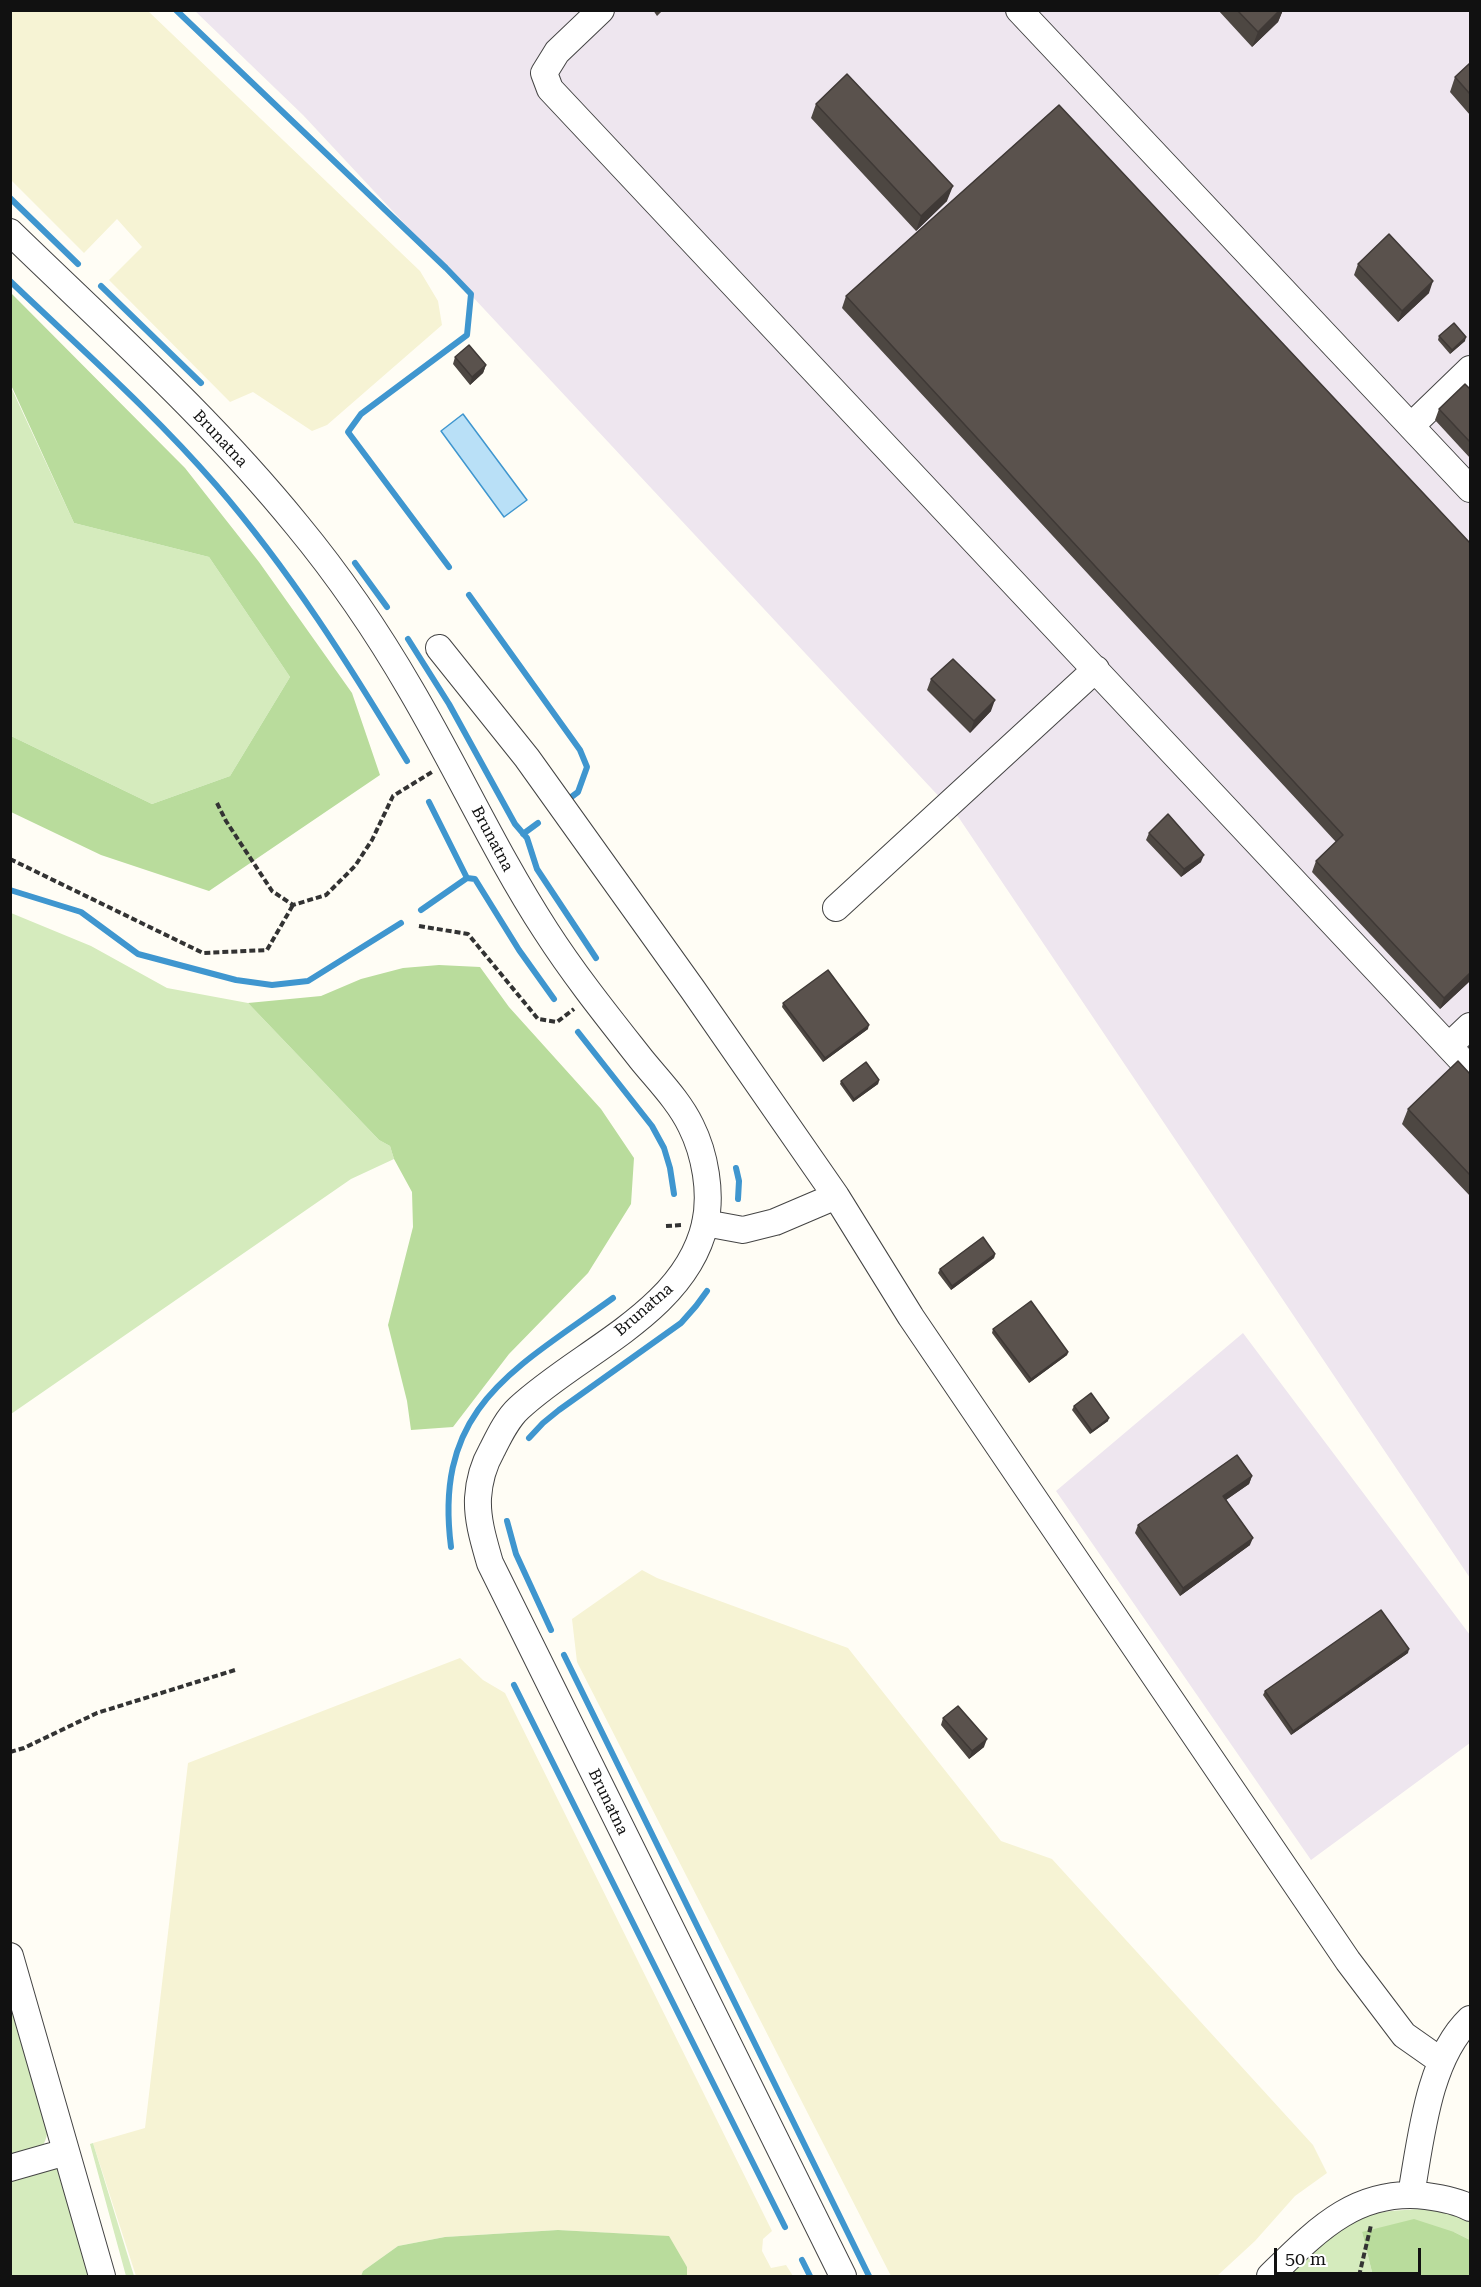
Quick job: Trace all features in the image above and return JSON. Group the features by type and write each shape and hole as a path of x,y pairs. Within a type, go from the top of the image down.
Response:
{"street":[{"path":"601,10 557,52 544,73 549,89 1470,1069"},
{"path":"1019,10 1470,489"},
{"name":"Brunatna","path":"10,232 191,408 297,525 378,635 451,761 515,883 548,935 591,996 677,1104 691,1125 705,1170 708,1198 693,1227 689,1265 672,1288 648,1311 515,1411 485,1464 478,1496 481,1532 494,1572 843,2277"},
{"path":"1411,426 1470,369"},
{"path":"439,648 527,758 693,990 836,1196 911,1317 1348,1961 1404,2035 1441,2061"},
{"path":"836,908 1096,669"},
{"path":"1449,1046 1470,1026"},
{"path":"693,1227 743,1230 775,1222 836,1196"},
{"path":"10,1956 102,2277"},
{"path":"1411,2194 1433,2087 1441,2061 1450,2042 1470,2019"},
{"path":"10,2168 66,2152"},
{"path":"1270,2277 1314,2235 1341,2214 1377,2198 1411,2194 1438,2198 1470,2208"}],"path":[{"path":"10,859 45,874 203,953 267,950 293,905 326,895 356,866 372,840 393,796 451,761"},
{"path":"217,803 226,821 272,891 293,905"},
{"path":"419,926 468,934 538,1019 557,1022 591,996"},
{"path":"10,1752 24,1748 97,1713 235,1670"},
{"path":"1359,2277 1377,2198"}],"shaded area":[{"path":"10,11 148,11 420,271 438,301 442,325 327,425 312,431 253,392 230,402 109,280 142,247 117,219 84,253 11,180"},
{"path":"195,11 1470,11 1470,1578 959,818 303,115"},
{"path":"1243,1333 1470,1635 1470,1743 1311,1860 1056,1491"},
{"path":"642,1570 657,1578 848,1648 1001,1841 1052,1859 1313,2145 1327,2173 1295,2196 1255,2241 1217,2276 891,2276 577,1662 572,1619"},
{"path":"460,1658 483,1680 505,1693 772,2231 763,2239 762,2251 771,2268 786,2265 793,2276 687,2276 687,2267 663,2236 558,2230 445,2237 398,2246 363,2271 361,2276 136,2276 93,2143 145,2128 188,1763"}],"green space":[{"path":"11,293 185,468 259,562 352,693 380,775 209,891 101,855 11,812 11,736 152,804 230,776 290,677 209,557 74,523 11,385"},
{"path":"10,385 74,523 209,557 290,677 230,776 152,804 11,736"},
{"path":"11,913 91,946 167,988 248,1003 379,1140 390,1146 394,1159 351,1179 11,1414"},
{"path":"439,965 480,967 509,1007 601,1109 634,1158 631,1204 588,1273 509,1354 453,1427 411,1430 407,1401 388,1325 413,1227 412,1192 394,1159 390,1146 379,1140 248,1003 321,996 361,979 403,968"},
{"path":"10,1995 48,2128 41,2148 31,2155 10,2160"},
{"path":"93,2143 134,2276 126,2276 90,2144"},
{"path":"46,2166 60,2170 91,2276 11,2276 11,2176"},
{"path":"1424,2209 1444,2211 1470,2222 1470,2240 1454,2232 1362,2232 1373,2276 1286,2276 1322,2243 1353,2222 1378,2213"},
{"path":"1414,2219 1454,2232 1470,2240 1470,2276 1373,2276 1362,2232"},
{"path":"558,2230 669,2236 687,2267 687,2276 361,2276 363,2271 398,2246 445,2237"}],"water":[{"path":"463,414 527,500 504,517 441,431"}],"building":[{"path":"1237,10 1280,10 1258,32"},
{"path":"1470,63 1470,94 1455,77"},
{"path":"847,74 953,186 921,216 816,104"},
{"path":"1059,105 1470,543 1470,973 1444,998 1316,861 1343,835 846,296"},
{"path":"1389,234 1433,281 1402,311 1358,264"},
{"path":"1454,323 1466,337 1452,350 1439,336"},
{"path":"469,345 486,365 472,377 455,357"},
{"path":"1465,384 1470,389 1470,442 1439,409"},
{"path":"953,659 995,700 974,721 931,679"},
{"path":"1168,814 1204,855 1184,869 1149,833"},
{"path":"828,970 869,1025 825,1058 783,1003"},
{"path":"1458,1061 1470,1074 1470,1175 1408,1109"},
{"path":"866,1062 879,1080 854,1099 841,1081"},
{"path":"983,1237 995,1254 952,1286 940,1269"},
{"path":"1031,1301 1068,1352 1031,1379 993,1329"},
{"path":"1091,1393 1109,1418 1092,1431 1074,1406"},
{"path":"1237,1455 1252,1476 1223,1496 1253,1538 1183,1588 1138,1525"},
{"path":"1381,1610 1409,1649 1293,1731 1265,1691"},
{"path":"958,1706 987,1739 972,1751 943,1718"}],"waterway":[{"path":"176,10 471,294 467,335 361,414 348,432 449,567"},
{"path":"10,198 78,264"},
{"path":"10,281 116,381 216,485 269,551 318,619 407,761"},
{"path":"101,286 201,383"},
{"path":"355,563 387,607"},
{"path":"469,595 580,750 587,767 578,792 566,801"},
{"path":"408,639 449,704 515,824 527,838 537,869 596,958"},
{"path":"429,802 467,878"},
{"path":"523,834 538,823"},
{"path":"421,910 467,878 475,879 519,950 554,999"},
{"path":"10,890 81,912 138,954 236,980 272,985 308,981 401,923"},
{"path":"578,1032 652,1126 664,1148 674,1194"},
{"path":"736,1168 739,1181 738,1199"},
{"path":"529,1438 559,1410 681,1323 707,1291"},
{"path":"451,1547 449,1499 455,1459 468,1426 488,1397 513,1372 613,1298"},
{"path":"507,1521 516,1554 551,1630"},
{"path":"564,1655 869,2276"},
{"path":"514,1685 785,2227"},
{"path":"802,2260 810,2276"}]}
